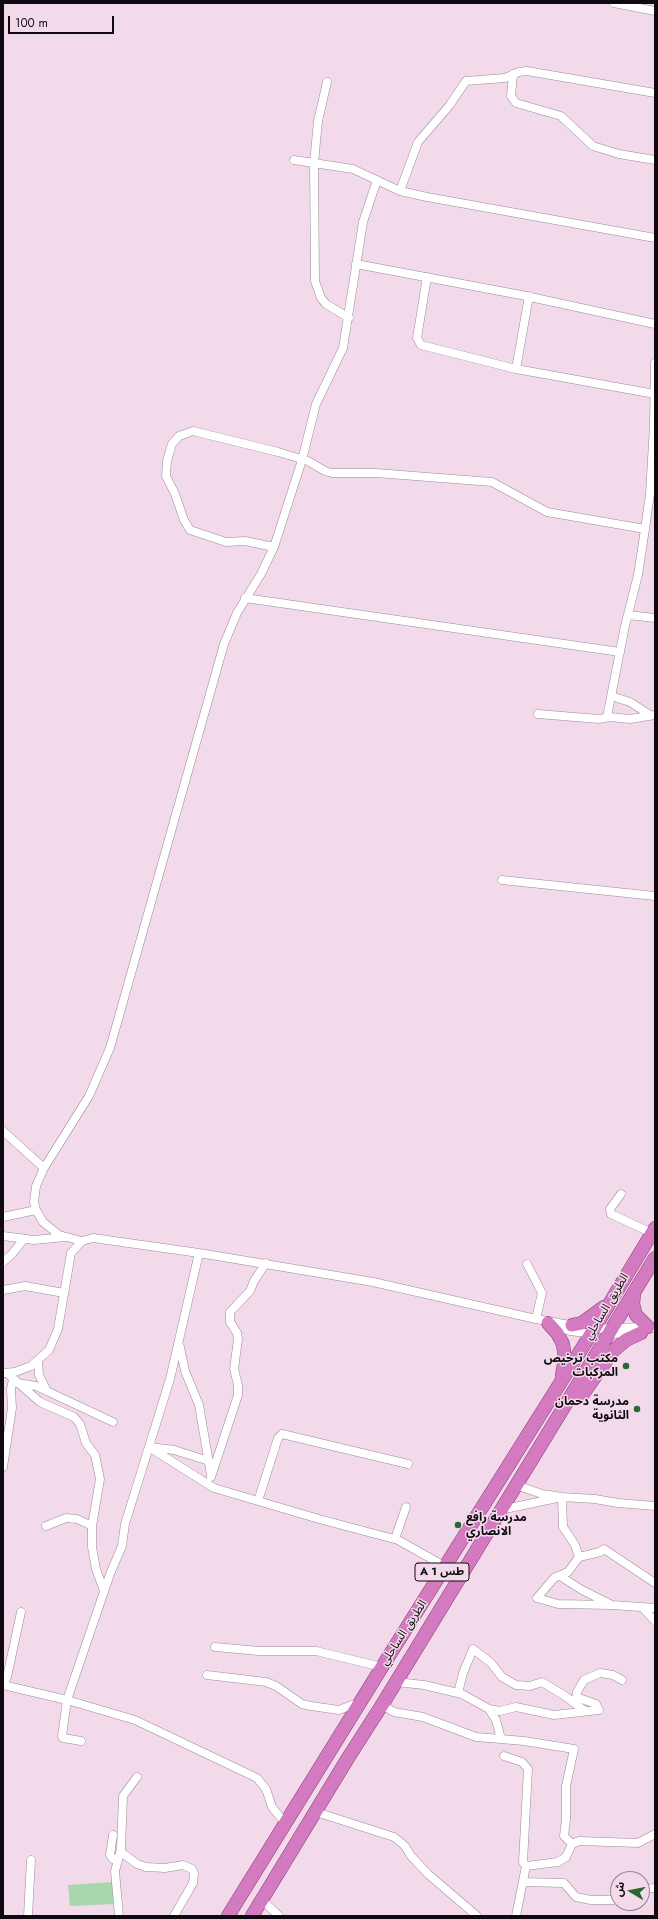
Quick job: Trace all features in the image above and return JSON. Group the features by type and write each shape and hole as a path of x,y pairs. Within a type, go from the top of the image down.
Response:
{"highway":[{"name":"الطريق الساحلي","path":"228,1916 382,1667 446,1568 653,1231"},
{"name":"الطريق الساحلي","path":"252,1916 655,1258"},
{"path":"572,1395 580,1396 583,1394 613,1351 626,1340 650,1330 639,1320 634,1310 634,1293"},
{"path":"572,1325 587,1320 610,1302"},
{"path":"542,1321 561,1338 565,1351 564,1366 557,1387"}],"street":[{"path":"614,3 655,11"},
{"path":"400,191 418,142 449,106 464,82 469,80 505,78 519,72 527,72 655,93"},
{"path":"513,74 510,96 516,103 561,116 593,146 619,154 655,160"},
{"path":"327,82 318,122 314,163 314,255 317,290 326,304 349,318"},
{"path":"294,160 353,169 400,191 427,197 655,238"},
{"path":"377,180 363,222 349,318 341,355 314,410 302,460 274,547 261,574 245,598 224,644 110,1048 89,1096 44,1168 36,1186 34,1202 36,1210 48,1227 66,1237 82,1241 99,1238 266,1263 373,1282 542,1321 572,1325 592,1332"},
{"path":"356,264 529,296 655,324"},
{"path":"427,277 417,334 419,343 440,351 516,369 655,394"},
{"path":"516,369 529,296"},
{"path":"607,717 628,614 637,581 652,495 655,363"},
{"path":"274,547 245,541 226,542 190,530 166,476 172,444 179,436 193,431 302,460 332,473 376,473 492,482 547,512 646,529"},
{"path":"245,598 620,652"},
{"path":"628,614 655,618"},
{"path":"611,696 630,702 652,715"},
{"path":"538,714 591,719 603,719 607,717 630,719 652,715"},
{"path":"502,880 655,896"},
{"path":"3,1131 44,1168"},
{"path":"621,1194 610,1209 610,1214 653,1231"},
{"path":"3,1217 36,1210"},
{"path":"3,1236 45,1240 66,1237"},
{"path":"3,1262 12,1254 24,1239"},
{"path":"5,1373 23,1370 38,1362 48,1350 55,1336 71,1253 82,1241"},
{"path":"80,1741 63,1738 62,1736 67,1700 104,1592 121,1549 125,1524 159,1418 180,1341 199,1253"},
{"path":"211,1477 238,1395 238,1385 234,1368 238,1339 237,1334 230,1322 230,1312 250,1291 254,1281 266,1263"},
{"path":"527,1264 542,1293 542,1321"},
{"path":"3,1290 25,1286 64,1293"},
{"path":"542,1321 570,1331 592,1332 650,1330"},
{"path":"180,1341 185,1371 198,1405 214,1488"},
{"path":"38,1362 41,1381 48,1392"},
{"path":"5,1373 40,1402 70,1414 80,1424 86,1443 95,1455 99,1471 99,1488 92,1526 94,1558 104,1592"},
{"path":"15,1381 30,1384 113,1422"},
{"path":"3,1467 12,1408 11,1389 15,1381"},
{"path":"258,1501 278,1438 282,1434 408,1464"},
{"path":"149,1447 174,1450 209,1461"},
{"path":"149,1447 214,1488 395,1539 406,1543 446,1568"},
{"path":"516,1485 542,1494 655,1506"},
{"path":"500,1510 562,1497"},
{"path":"562,1497 564,1513 563,1527 575,1545 579,1556"},
{"path":"395,1539 406,1507"},
{"path":"46,1526 66,1518 77,1519 92,1526"},
{"path":"655,1583 604,1549 600,1552 579,1556 568,1572 554,1578 538,1598 558,1604 612,1605 655,1608"},
{"path":"560,1576 612,1605"},
{"path":"642,1607 655,1621"},
{"path":"21,1612 7,1677 3,1685 67,1700 144,1724 257,1778 266,1789 272,1807 286,1824"},
{"path":"215,1647 244,1651 316,1651 382,1667"},
{"path":"458,1693 463,1673 473,1649 491,1662 502,1677 516,1685 530,1686 542,1682 576,1701 585,1711"},
{"path":"576,1701 577,1692 584,1680 600,1673 613,1675 622,1680"},
{"path":"207,1675 266,1682 276,1686 302,1704 316,1707 339,1710 359,1704"},
{"path":"396,1682 424,1685 458,1693 475,1700 489,1709 500,1711 516,1708 554,1715 599,1710 596,1704 576,1701"},
{"path":"382,1705 394,1712 423,1717 476,1737 524,1741 574,1750 566,1786 566,1819 564,1836 572,1844"},
{"path":"489,1709 496,1720 502,1740"},
{"path":"504,1756 522,1762 528,1769 523,1862 526,1866 516,1916"},
{"path":"119,1916 115,1871 121,1852 123,1796 137,1777"},
{"path":"316,1812 394,1837 405,1846 411,1856 428,1875 477,1916"},
{"path":"526,1866 558,1862 566,1857 572,1844 579,1841 638,1843 655,1834"},
{"path":"113,1835 110,1856 117,1861"},
{"path":"121,1852 137,1864 146,1867 165,1868 183,1865 192,1869 194,1878 193,1883 174,1916"},
{"path":"28,1916 31,1860"},
{"path":"523,1882 564,1883 576,1897 591,1900 610,1900"},
{"path":"262,1900 280,1916"}],"green space":[{"path":"113,1882 114,1904 70,1906 68,1885"}],"place":[{"name":"مكتب ترخيص المركبات","path":"626,1366"},
{"name":"مدرسة دحمان الثانوية","path":"637,1409"},
{"name":"مدرسة رافع الانصاري","path":"458,1525"}]}
